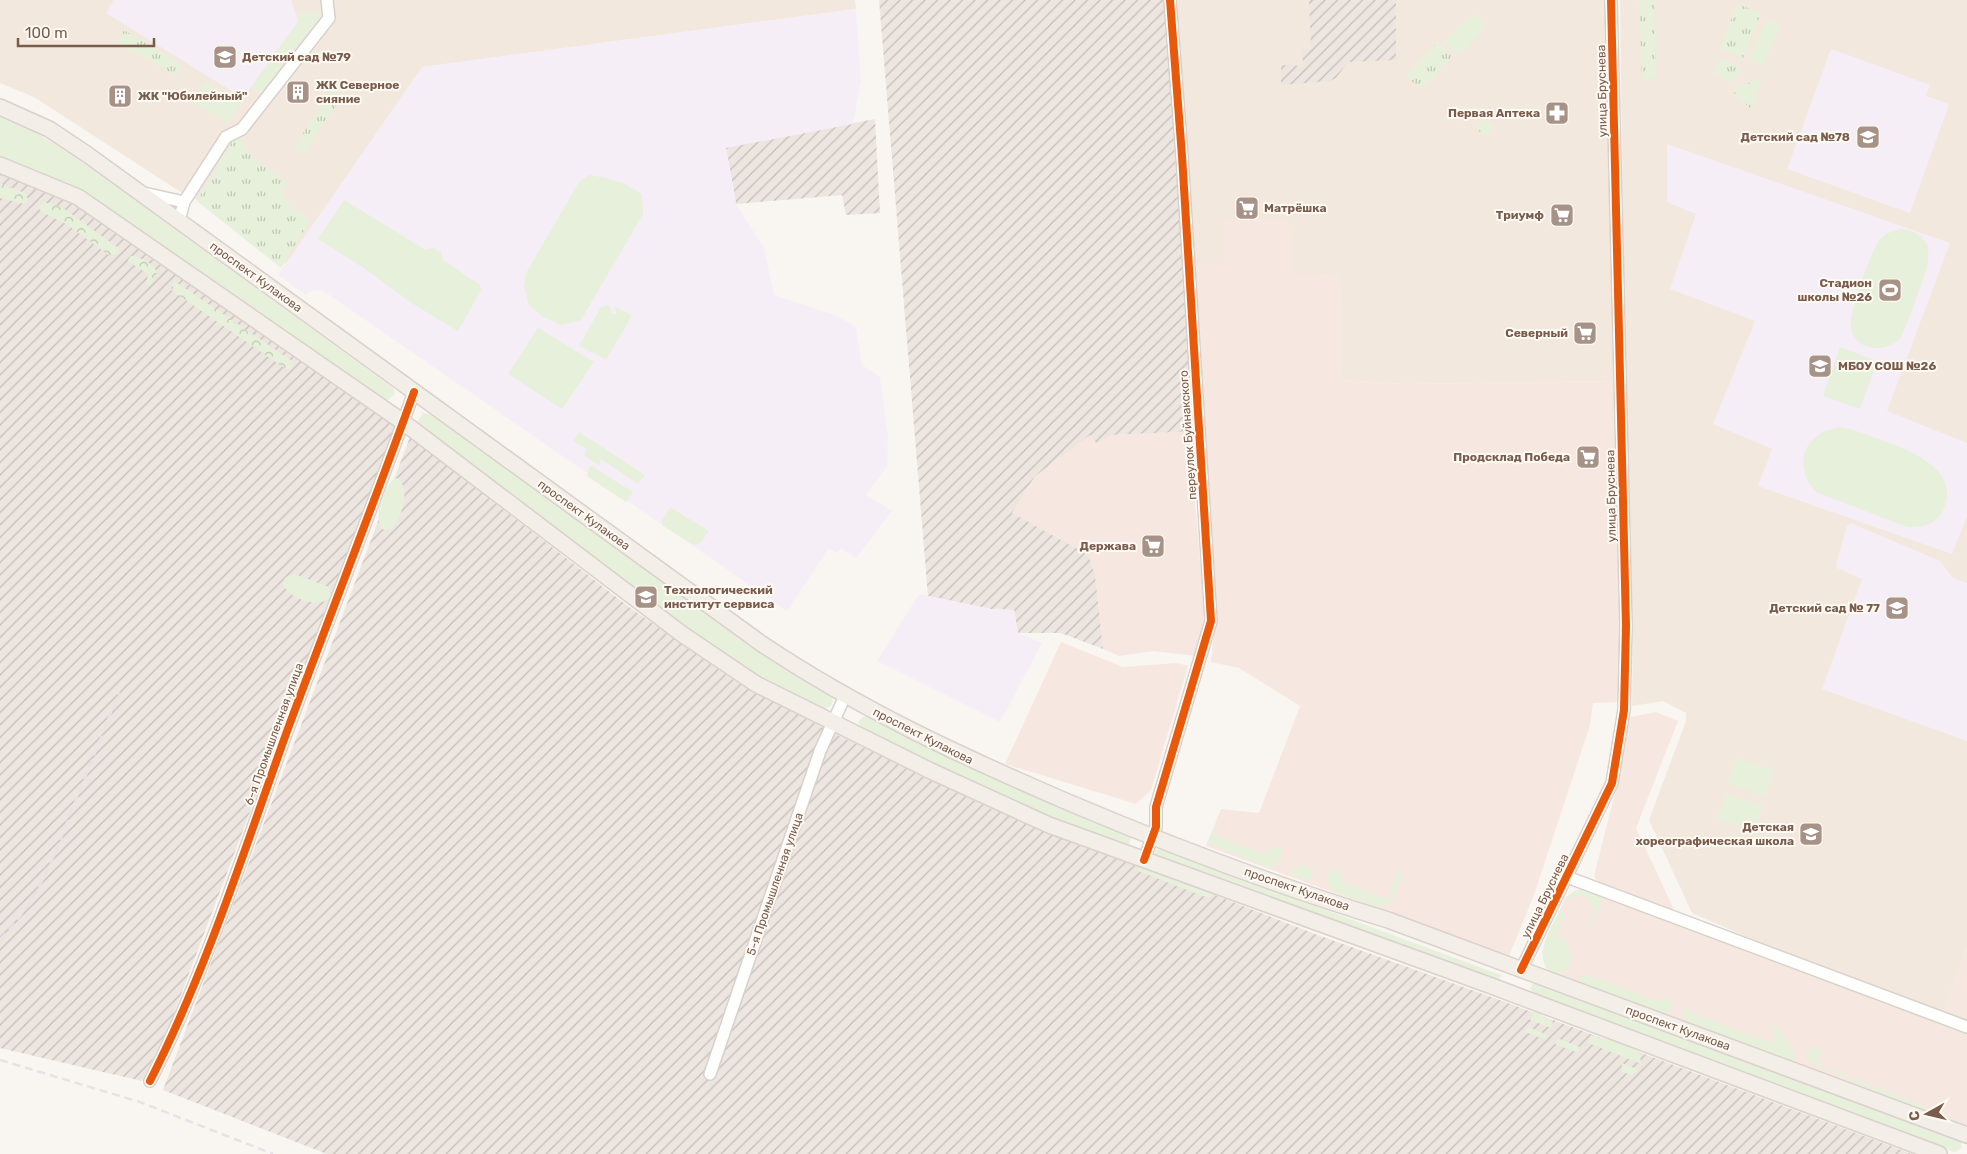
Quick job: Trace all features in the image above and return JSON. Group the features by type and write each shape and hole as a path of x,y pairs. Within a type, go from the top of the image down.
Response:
{"main road":[{"name":"проспект Кулакова","path":"0,106 49,129 139,192 757,640 845,696 976,763 1153,837 1315,897 1388,920 1967,1135"},
{"name":"проспект Кулакова","path":"0,165 78,197 403,422 682,634 756,684 1013,810 1939,1154"},
{"path":"1511,994 1521,970"}],"street":[{"path":"179,221 184,202 226,137 242,129 329,18 327,0"},
{"name":"переулок Буйнакского","path":"1144,860 1156,827 1156,807 1211,620 1182,156 1170,0"},
{"name":"улица Бруснева","path":"1521,970 1612,783 1621,739 1625,706 1626,626 1611,0"},
{"path":"139,192 184,202"},
{"name":"6-я Промышленная улица","path":"150,1082 178,1025 226,900 329,616 414,392"},
{"name":"5-я Промышленная улица","path":"710,1074 832,722 845,696"},
{"path":"1567,877 1967,1027"}],"shaded area":[{"path":"0,0 114,0 107,13 298,22 291,0 855,0 856,9 423,67 286,264 199,201 179,191 34,97 0,83"},
{"name":"Детский сад №79","path":"114,0 291,0 298,22 243,98 106,13"},
{"path":"879,0 1164,0 1195,431 1111,435 1097,444 1090,435 1035,476 1012,513 1088,555 1095,575 1103,649 1061,633 1018,633 1014,610 991,609 928,596"},
{"path":"1177,0 1606,0 1617,381 1405,384 1341,380 1340,276 1293,275 1225,265 1193,266"},
{"path":"1309,0 1396,0 1396,60 1348,62 1336,78 1330,81 1281,85 1281,65 1303,66 1302,49 1311,49"},
{"path":"1620,0 1967,0 1967,948 1940,1021 1692,913 1649,820 1686,721 1686,713 1663,701 1632,706 1633,648 1624,292"},
{"path":"856,9 861,81 853,124 726,148 736,204 764,248 774,295 835,315 856,327 862,365 880,377 888,437 887,467 866,495 892,511 856,558 841,548 836,553 829,548 787,611 322,290 310,291 306,295 278,275 422,67"},
{"name":"Детский сад №78","path":"1831,49 1930,85 1926,96 1949,104 1910,213 1787,169"},
{"path":"875,119 880,213 846,215 842,195 736,204 726,147"},
{"name":"МБОУ СОШ №26","path":"1667,144 1950,243 1887,411 1967,443 1967,516 1952,554 1758,486 1772,449 1713,424 1755,321 1670,289 1696,214 1667,202"},
{"path":"0,171 76,200 400,425 322,621 170,1024 142,1081 0,1048"},
{"path":"1288,218 1293,274 1340,276 1341,380 1405,384 1617,381 1621,702 1593,703 1590,725 1534,895 1509,956 1206,846 1221,809 1259,813 1300,706 1239,668 1211,662 1216,615 1193,266 1225,264 1224,221"},
{"path":"1189,431 1204,609 1196,656 1153,651 1119,656 1103,649 1095,575 1012,513 1035,476 1090,434 1097,444 1111,435"},
{"path":"410,437 629,607 732,679 825,729 990,808 1315,934 1497,999 1912,1154 327,1154 163,1090"},
{"name":"Детский сад № 77","path":"1851,523 1940,561 1953,578 1967,583 1967,741 1822,689 1862,579 1837,568 1836,565 1847,526"},
{"path":"919,594 991,609 1014,610 1018,633 1042,643 1000,722 877,661"},
{"path":"1061,642 1123,667 1177,663 1188,666 1151,790 1136,804 1005,764"},
{"path":"1656,712 1678,721 1636,828 1681,925 1940,1021 1967,948 1967,1125 1962,1125 1551,973 1546,967 1542,952 1565,898 1576,890 1599,885 1594,876 1619,777 1630,717"}],"green space":[{"path":"1639,0 1654,0 1656,79 1642,79"},
{"path":"1737,4 1761,13 1743,58 1720,49"},
{"path":"321,10 323,16 303,38 261,94 251,87 298,22 297,15"},
{"path":"1473,13 1487,26 1459,56 1444,42"},
{"path":"1766,20 1780,25 1764,66 1749,60"},
{"path":"124,30 182,65 176,76 117,42"},
{"path":"1438,42 1452,57 1421,90 1406,75"},
{"path":"1720,58 1741,68 1733,83 1713,74"},
{"path":"1762,78 1751,109 1731,90"},
{"path":"206,82 241,103 228,124 193,102"},
{"path":"332,90 342,97 304,154 294,147"},
{"path":"0,116 36,133 92,169 393,388 395,394 387,401 383,400 85,192 0,157"},
{"path":"1485,119 1494,128 1485,137 1476,128"},
{"path":"236,135 244,141 248,153 287,183 282,195 294,209 310,221 281,268 197,201"},
{"path":"589,175 617,181 642,194 643,214 581,320 561,325 543,317 529,305 524,287 526,273 579,182"},
{"path":"0,183 25,193 28,199 24,204 0,198"},
{"path":"344,200 426,250 432,248 441,252 443,260 480,285 481,290 458,331 413,304 365,269 318,239"},
{"path":"43,202 60,206 120,249 118,254 110,256 66,224 42,212 38,207"},
{"name":"Стадион школы №26","path":"1901,229 1914,232 1923,238 1927,246 1928,255 1925,275 1900,339 1884,347 1867,347 1855,338 1851,330 1855,303 1876,245 1884,235"},
{"path":"131,256 146,261 157,273 149,286 146,284 148,274 129,262 128,260"},
{"path":"173,282 176,282 292,361 293,365 290,369 286,369 171,290"},
{"path":"609,305 612,314 616,314 615,306 631,315 606,359 579,346 601,307"},
{"path":"538,328 594,362 562,409 508,374"},
{"path":"1840,347 1877,361 1860,409 1823,396"},
{"path":"423,413 433,415 720,624 830,695 833,700 831,706 824,709 820,707 753,673 712,646 423,428 418,421"},
{"path":"1839,427 1851,429 1900,447 1933,466 1943,478 1947,493 1940,516 1928,525 1907,527 1816,492 1804,471 1803,461 1805,452 1817,436"},
{"path":"579,432 645,475 638,484 601,459 599,465 584,456 587,449 573,441"},
{"path":"590,465 633,492 626,502 587,476"},
{"path":"397,478 404,489 404,503 399,518 392,529 384,530 380,525 379,518 381,502 388,486"},
{"path":"670,507 709,531 701,542 694,545 663,526 662,520"},
{"path":"295,574 329,587 332,595 320,603 295,597 284,587 283,581 286,577"},
{"path":"864,716 994,778 1127,834 1131,838 1129,844 1125,845 1037,813 860,727 858,722"},
{"path":"1737,758 1774,770 1765,796 1728,783"},
{"path":"1726,794 1763,806 1754,832 1717,819"},
{"path":"1214,827 1216,828 1214,835 1261,853 1276,847 1281,848 1281,860 1271,868 1207,843"},
{"path":"1161,849 1501,975 1497,986 1155,856 1155,850"},
{"path":"1135,861 1220,892 1208,898 1138,871"},
{"path":"1302,865 1308,866 1313,873 1310,881 1292,875 1293,868"},
{"path":"1339,869 1345,883 1387,899 1398,870 1403,871 1395,894 1388,902 1378,907 1330,890 1327,876 1332,870"},
{"path":"1587,889 1604,896 1582,944 1595,909 1590,906 1591,900 1575,894 1570,902 1565,898 1576,890"},
{"path":"1560,910 1563,911 1564,915 1556,937 1565,939 1573,959 1567,970 1556,974 1552,973 1545,964 1543,949"},
{"path":"1581,975 1596,978 1659,1002 1667,997 1671,1001 1672,1009 1668,1014 1663,1014 1583,985 1579,979"},
{"path":"1535,982 1959,1139 1962,1148 1954,1152 1534,994 1530,988"},
{"path":"1682,1009 1772,1043 1775,1034 1771,1030 1774,1026 1778,1027 1796,1056 1796,1062 1693,1026 1684,1017"},
{"path":"1534,1010 1553,1022 1551,1028 1530,1020"},
{"path":"1528,1027 1548,1035 1546,1040 1525,1032"},
{"path":"1591,1036 1630,1047 1640,1054 1641,1064 1588,1043"},
{"path":"1557,1038 1580,1047 1578,1053 1555,1044"},
{"path":"1811,1048 1821,1049 1817,1063 1960,1121 1955,1125 1809,1062 1806,1054"},
{"path":"1622,1063 1639,1070 1632,1075 1621,1072"}],"railway":[{"path":"0,939 26,909 45,875 119,691"},
{"path":"0,1060 140,1102 273,1154"}],"cycle path":[{"path":"1144,860 1156,827 1156,807 1211,621 1182,156 1170,0"},
{"path":"1521,970 1612,783 1624,710 1626,626 1611,0"},
{"path":"150,1081 207,954 286,734 414,392"}],"place":[{"name":"Детский сад №79","path":"225,57"},
{"name":"ЖК Северное сияние","path":"298,92"},
{"name":"ЖК \"Юбилейный\"","path":"120,96"},
{"name":"Первая Аптека","path":"1557,113"},
{"name":"Детский сад №78","path":"1868,137"},
{"name":"Матрёшка","path":"1247,208"},
{"name":"Триумф","path":"1562,215"},
{"name":"Стадион школы №26","path":"1890,290"},
{"name":"Северный","path":"1585,333"},
{"name":"МБОУ СОШ №26","path":"1820,366"},
{"name":"Продсклад Победа","path":"1588,457"},
{"name":"Держава","path":"1153,546"},
{"name":"Технологический институт сервиса","path":"646,597"},
{"name":"Детский сад № 77","path":"1897,608"},
{"name":"Детская хореографическая школа","path":"1811,834"}]}
